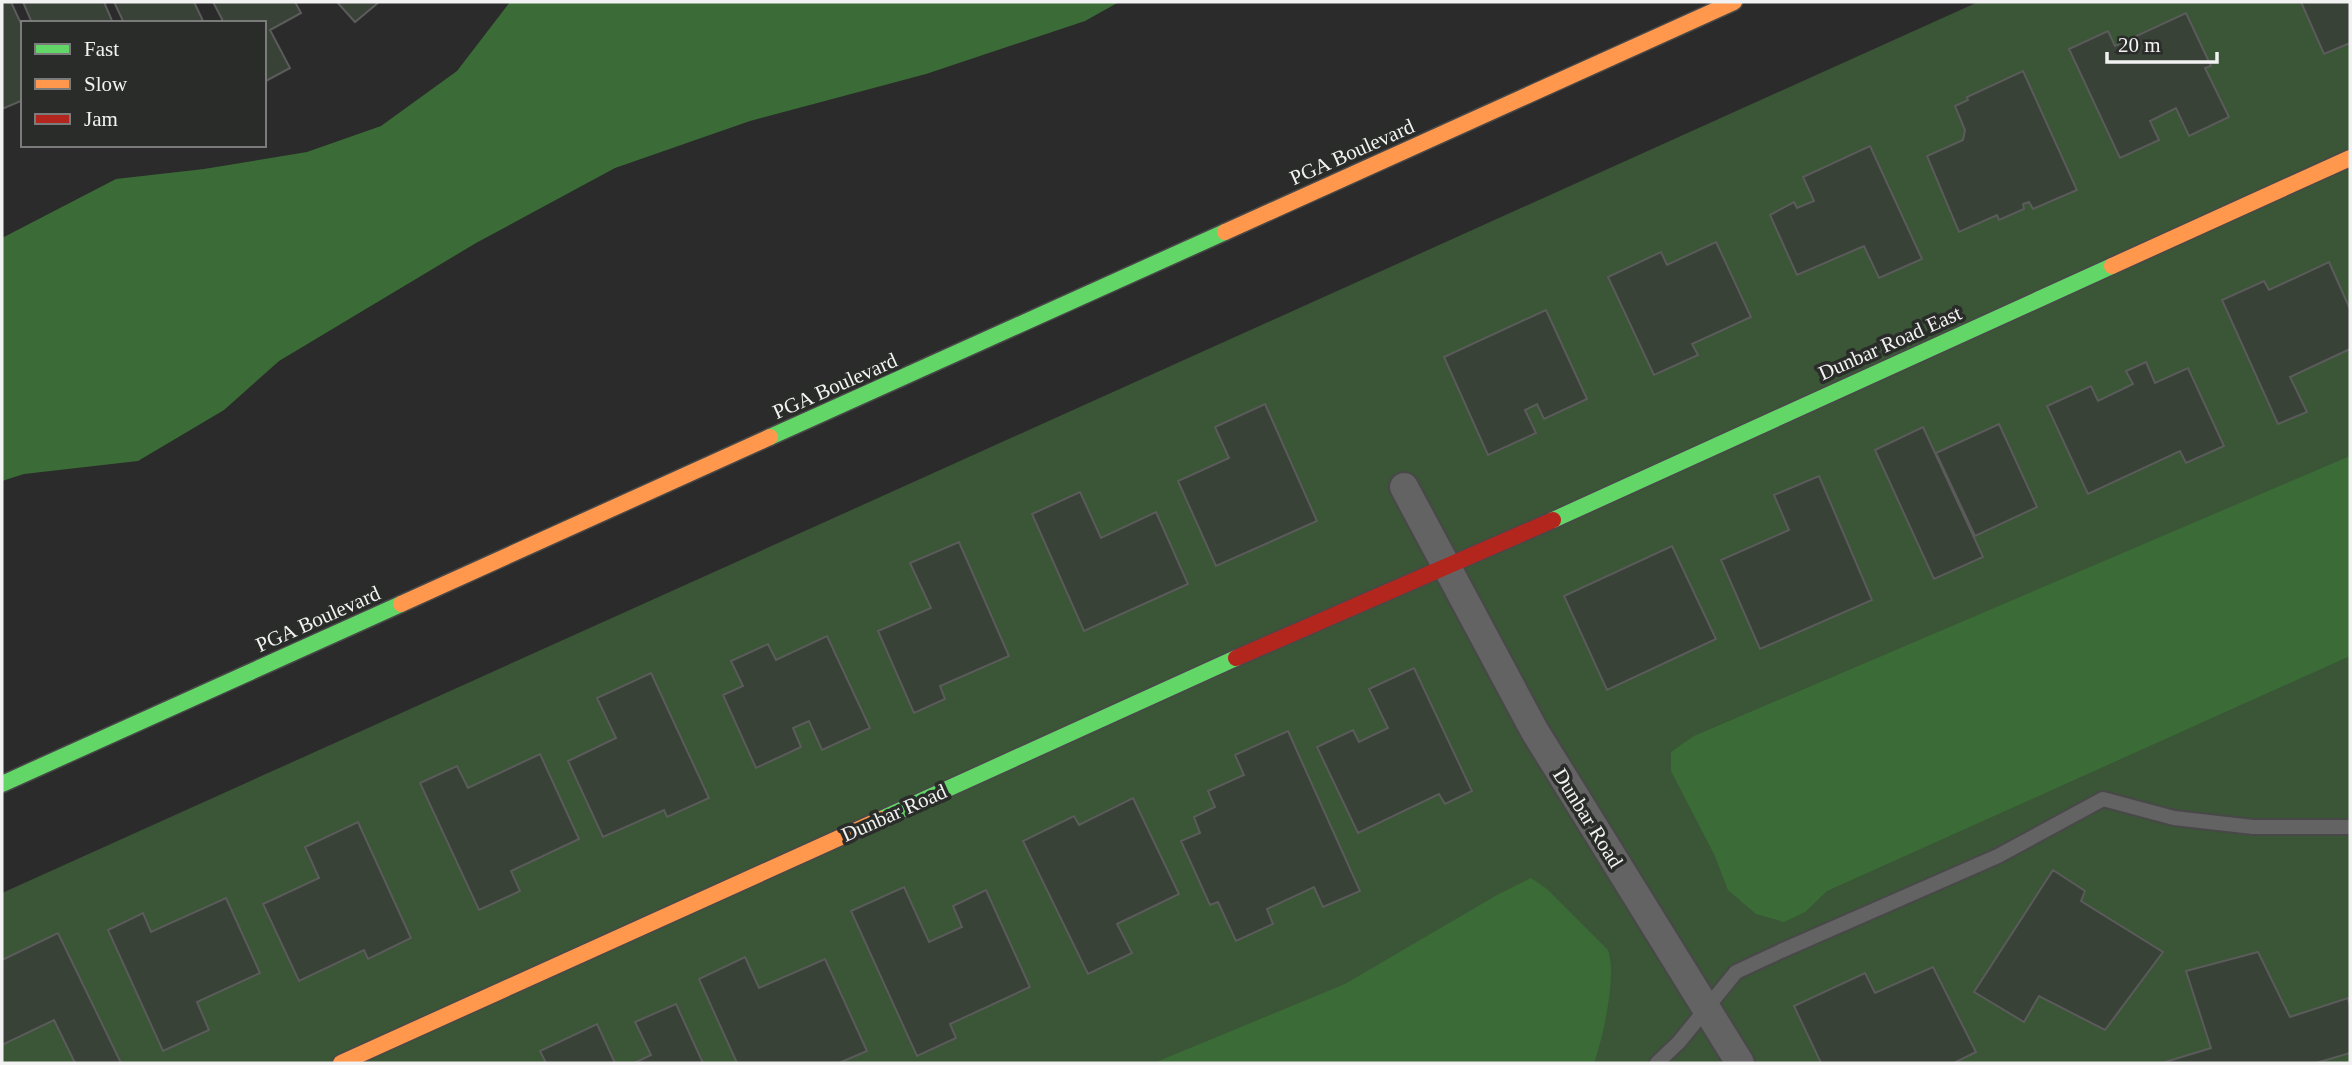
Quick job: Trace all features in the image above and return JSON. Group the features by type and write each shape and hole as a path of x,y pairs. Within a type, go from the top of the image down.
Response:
{"street":[{"name":"PGA Boulevard","path":"1685,23 1723,2"},
{"name":"PGA Boulevard","path":"2,785 1734,2"},
{"name":"Dunbar Road East","path":"1448,567 2350,158"},
{"name":"Dunbar Road","path":"1404,487 1534,730 1740,1063"},
{"name":"Dunbar Road","path":"341,1063 1265,646 1448,567"}],"lane":[{"path":"1657,1063 1679,1042 1736,972 1998,856 2104,799 2174,818 2253,827 2350,827"}],"shaded area":[{"path":"510,2 1119,2 1085,21 926,74 750,121 615,168 476,243 279,361 224,410 138,461 24,474 2,481 2,238 116,179 204,169 307,152 381,126 457,71"},
{"path":"1978,2 2350,2 2350,1063 2,1063 2,893"},
{"path":"2350,456 2350,656 1827,891 1805,912 1784,922 1756,914 1728,890 1714,854 1671,771 1671,752 1694,736"},
{"path":"1531,878 1547,889 1608,950 1610,990 1605,1023 1594,1063 1154,1063 1345,984"}],"building":[{"path":"2,2 11,2 21,24 21,101 2,109"},
{"path":"23,2 104,2 112,21 31,21"},
{"path":"114,2 194,2 203,21 123,21"},
{"path":"213,2 295,2 301,13 270,30 290,68 266,81 266,21 223,21"},
{"path":"337,2 379,2 355,22"},
{"path":"2301,2 2350,2 2350,43 2324,54"},
{"path":"2186,13 2211,66 2205,68 2229,117 2189,136 2176,108 2150,121 2159,140 2120,158 2069,49 2108,31 2115,46"},
{"path":"2023,71 2077,190 2033,209 2029,202 2023,204 2024,209 1999,220 1997,215 1959,232 1927,156 1963,140 1965,130 1955,106 1968,100 1967,97"},
{"path":"1870,146 1922,259 1879,278 1864,246 1797,275 1770,215 1794,202 1797,208 1814,201 1803,177"},
{"path":"1716,242 1751,317 1692,344 1698,355 1654,375 1608,277 1661,252 1667,265"},
{"path":"2329,262 2350,309 2350,349 2290,377 2307,412 2278,424 2222,300 2264,281 2269,290"},
{"path":"1546,310 1587,399 1544,419 1537,404 1525,410 1536,433 1488,455 1444,357"},
{"path":"2146,362 2155,383 2188,368 2224,446 2186,463 2180,451 2088,494 2047,406 2091,386 2098,401 2133,384 2126,371"},
{"path":"1265,404 1317,521 1216,566 1178,481 1229,458 1215,427"},
{"path":"1999,424 2037,507 1975,536 1936,453"},
{"path":"1923,427 1983,557 1934,579 1875,450"},
{"path":"1819,476 1872,600 1760,649 1721,560 1789,530 1774,495"},
{"path":"1080,492 1101,538 1156,512 1188,584 1084,631 1032,514"},
{"path":"959,542 1009,656 940,686 945,699 914,713 878,631 931,608 910,563"},
{"path":"1672,546 1716,639 1607,690 1564,596"},
{"path":"827,636 870,728 822,750 809,721 793,728 801,747 756,768 723,695 743,686 731,661 768,644 776,660"},
{"path":"1414,668 1472,791 1445,804 1439,794 1358,833 1317,747 1353,730 1359,742 1388,728 1369,689"},
{"path":"651,673 709,798 667,817 664,810 603,837 568,761 616,738 597,698"},
{"path":"1288,731 1360,891 1323,907 1314,887 1267,909 1273,924 1236,941 1218,902 1210,905 1181,841 1200,833 1194,817 1215,807 1208,791 1244,775 1235,755"},
{"path":"540,754 579,839 511,871 520,891 479,910 420,783 457,766 468,788"},
{"path":"1133,798 1179,894 1117,924 1132,953 1088,974 1023,841 1074,816 1079,825"},
{"path":"358,822 411,938 368,959 364,950 299,981 263,904 319,878 305,847"},
{"path":"2053,870 2085,891 2081,901 2163,952 2105,1030 2039,996 2024,1022 1974,992"},
{"path":"904,887 929,942 962,927 953,906 986,890 1030,987 950,1024 956,1038 917,1056 851,911"},
{"path":"226,898 260,973 197,1002 209,1030 163,1051 108,930 143,913 151,932"},
{"path":"58,933 121,1063 75,1063 54,1020 2,1045 2,960"},
{"path":"2258,952 2290,1017 2348,998 2350,1053 2316,1063 2162,1063 2211,1048 2186,971"},
{"path":"745,957 759,988 825,959 867,1051 839,1063 737,1063 699,979"},
{"path":"1933,967 1976,1052 1954,1063 1821,1063 1794,1006 1865,973 1875,993"},
{"path":"676,1004 703,1063 634,1063 651,1055 635,1022"},
{"path":"597,1024 615,1063 546,1063 540,1051"}],"traffic: fast":[{"path":"770,437 1225,232"},
{"path":"1553,520 2112,266"},
{"path":"2,784 401,604"},
{"path":"881,819 1236,658"}],"traffic: slow":[{"path":"1225,232 1734,2"},
{"path":"2112,266 2350,158"},
{"path":"401,604 770,437"},
{"path":"341,1063 881,819"}],"traffic: jam":[{"path":"1236,658 1553,520"}]}
